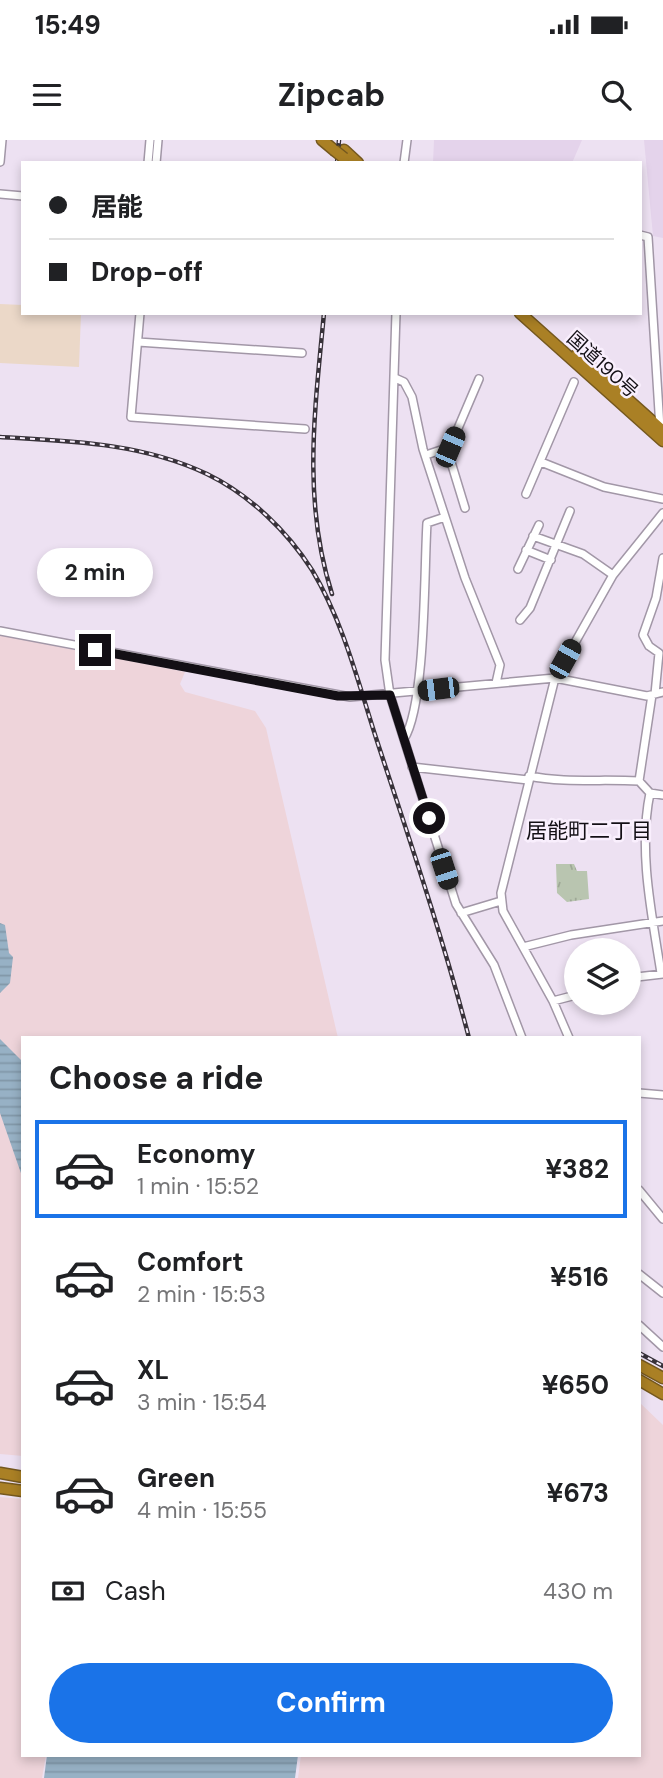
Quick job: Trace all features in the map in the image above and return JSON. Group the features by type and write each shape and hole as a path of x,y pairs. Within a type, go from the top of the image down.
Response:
{"highway":[{"path":"322,140 355,161"},
{"name":"国道190号","path":"522,315 663,441"},
{"name":"国道190号","path":"532,315 662,429"},
{"path":"641,1366 663,1378"},
{"path":"641,1381 663,1394"},
{"path":"0,1474 21,1478"},
{"path":"0,1489 21,1491"}],"street":[{"path":"0,162 2,140"},
{"path":"148,161 150,140"},
{"path":"156,161 158,140"},
{"path":"404,161 407,140"},
{"path":"0,194 21,196"},
{"path":"642,236 648,237 662,429"},
{"path":"140,315 131,416 305,429"},
{"path":"396,315 385,660 390,695 451,891 461,913 494,965 521,1036"},
{"path":"138,342 302,353"},
{"path":"395,378 404,382 409,390 426,455 465,578 500,665 496,683"},
{"path":"464,508 447,449 479,379"},
{"path":"526,494 575,382"},
{"path":"426,455 447,449"},
{"path":"541,461 604,487 663,499"},
{"path":"520,620 530,608 570,511"},
{"path":"568,1036 501,901 528,778 555,678 613,575 663,513"},
{"path":"404,739 409,731 415,692 424,597 426,523 446,517"},
{"path":"518,569 538,525"},
{"path":"533,536 583,554 613,575"},
{"path":"526,550 551,560"},
{"path":"639,781 657,694 659,653 649,646 643,635 656,598 663,558"},
{"path":"0,631 338,696 390,695 555,678 657,694"},
{"path":"412,767 559,781 580,778 639,781 650,793 663,795"},
{"path":"641,976 662,973 653,922 645,829 650,793"},
{"path":"461,913 501,901"},
{"path":"523,947 571,935 663,921"},
{"path":"553,1001 564,999"},
{"path":"641,1093 663,1095"},
{"path":"641,1192 663,1219"},
{"path":"641,1276 663,1293"},
{"path":"641,1327 663,1347"}],"shaded area":[{"path":"434,140 582,140 573,161 433,161"},
{"path":"644,140 663,140 663,238 653,236"},
{"path":"0,304 21,305 21,315 81,315 79,367 0,363"},
{"path":"0,635 185,672 180,684 185,692 255,711 266,728 338,1036 21,1036 21,1456 0,1454"},
{"path":"641,1404 663,1425 663,1778 298,1778 301,1757 641,1757"},
{"path":"0,1497 21,1499 21,1757 46,1757 42,1778 0,1778"}],"green space":[{"path":"556,864 574,864 577,871 587,871 589,899 567,902 557,893"}],"water":[{"path":"0,923 5,925 9,953 13,957 10,983 0,993"},
{"path":"0,1039 21,1060 21,1173 0,1113"},
{"path":"47,1757 298,1757 295,1778 44,1778"}],"railway":[{"path":"337,161 339,140"},
{"path":"324,315 313,454 314,489 317,524 332,594"},
{"path":"0,437 106,445 182,464 207,474 253,503 279,528 302,556 323,590 350,655 437,927 468,1036"},
{"path":"641,1354 663,1366"}],"district":[{"name":"居能町二丁目","path":"589,831"}],"route":[{"path":"95,650 338,696 390,695 429,818"}]}
